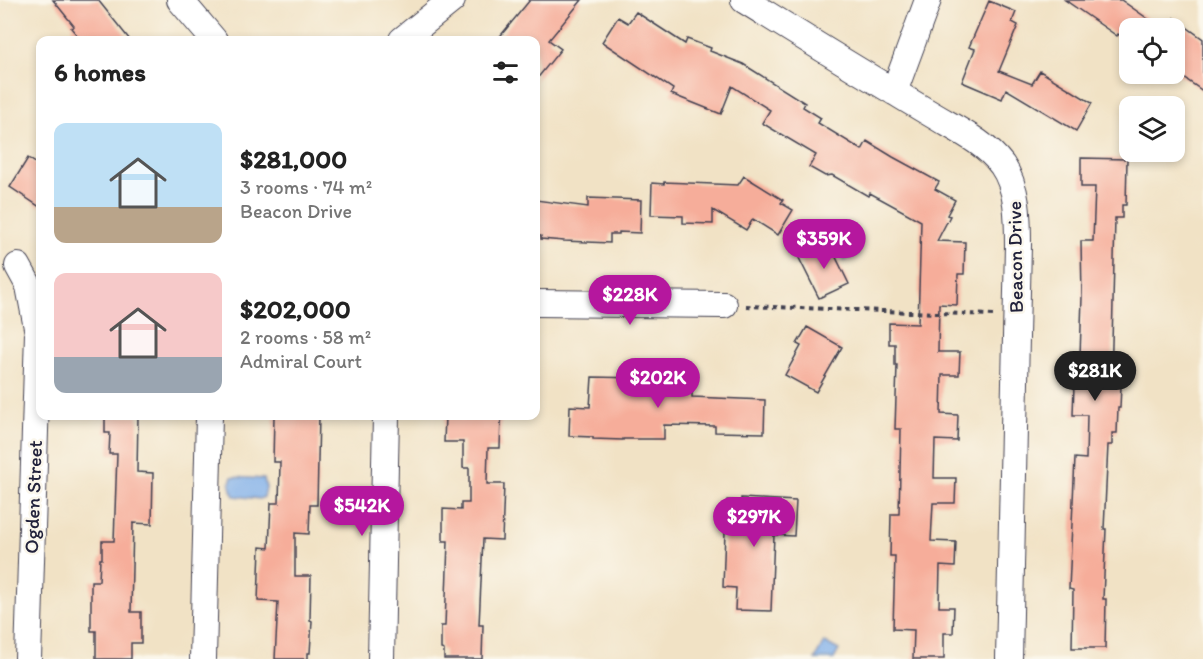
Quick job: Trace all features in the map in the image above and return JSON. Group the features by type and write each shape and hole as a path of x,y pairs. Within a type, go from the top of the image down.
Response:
{"street":[{"path":"180,0 211,36"},
{"path":"407,36 452,0"},
{"name":"Beacon Drive","path":"744,0 970,137 994,156 1003,167 1014,192 1018,217 1018,244 1009,659"},
{"path":"894,92 928,0"},
{"name":"Ogden Street","path":"18,266 29,286 36,323"},
{"path":"540,303 724,305"},
{"name":"Ogden Street","path":"28,659 36,398"},
{"path":"203,659 209,420"},
{"path":"381,659 386,420"}],"path":[{"path":"724,305 982,315"}],"water":[{"path":"843,224 858,254 844,261 829,231"},
{"path":"232,477 264,479 266,488 264,497 260,499 234,496 230,487"},
{"path":"824,642 839,650 834,659 815,659"}],"building":[{"path":"53,0 98,0 127,36 78,36 71,28 74,26"},
{"path":"530,0 582,0 549,40 561,49 540,75 540,36 500,36"},
{"path":"1065,0 1121,0 1147,18 1119,18 1119,35 1117,36"},
{"path":"989,1 1016,12 1012,22 1018,25 999,71 1032,84 1040,71 1092,103 1076,131 1006,89 1002,99 962,82 975,49 969,47"},
{"path":"636,12 685,44 687,39 743,64 805,103 803,107 821,118 818,123 862,150 867,141 939,182 935,189 955,200 947,215 950,216 937,241 965,242 964,274 958,274 957,305 939,304 938,352 960,352 959,375 942,375 941,414 958,415 957,441 935,440 934,478 956,478 955,503 933,503 931,541 956,542 955,567 940,566 939,607 954,607 953,633 944,633 944,659 913,659 914,630 893,629 895,556 890,556 891,514 899,514 901,429 895,429 897,365 895,365 895,344 889,344 889,323 918,324 921,221 870,193 868,196 832,175 825,176 809,167 816,155 762,123 770,110 732,86 721,114 671,94 673,89 602,42 618,17 628,23"},
{"path":"1185,26 1203,39 1203,91 1185,79"},
{"path":"28,158 36,163 36,204 10,187"},
{"path":"1081,158 1119,159 1119,162 1127,162 1126,205 1122,205 1122,218 1115,218 1111,386 1121,386 1117,433 1112,433 1112,445 1108,445 1104,529 1106,529 1103,599 1106,599 1105,648 1072,648 1073,590 1069,589 1075,458 1086,459 1087,415 1073,415 1074,385 1079,385 1081,241 1093,241 1095,187 1081,187"},
{"path":"744,176 783,200 781,203 793,210 778,235 753,219 746,230 713,210 713,224 683,223 683,216 651,215 652,183 738,185"},
{"path":"588,198 641,200 640,233 610,234 610,243 541,239 540,201 588,207"},
{"path":"828,241 849,284 819,298 798,256"},
{"path":"807,327 842,347 816,392 785,375 801,346 797,344"},
{"path":"640,366 665,367 665,377 692,377 692,397 765,400 764,433 715,432 715,426 664,425 664,439 623,440 569,436 570,406 590,407 592,377 640,378"},
{"path":"105,420 138,420 137,472 153,473 152,524 133,523 131,612 141,612 141,643 131,643 131,659 96,659 96,631 91,631 91,581 99,581 102,541 114,541 117,454 109,454 110,433 105,433"},
{"path":"274,420 319,420 317,505 310,505 309,534 295,533 295,576 311,576 310,620 312,621 308,659 275,659 278,602 258,601 260,547 269,548 271,503 279,503 280,462 273,462"},
{"path":"445,420 501,420 500,448 488,448 487,484 504,484 502,540 483,539 479,625 483,625 482,659 444,659 444,650 441,649 441,626 445,626 448,541 443,541 443,509 461,510 461,503 469,503 469,468 463,468 463,442 444,442"},
{"path":"741,498 796,501 794,536 774,535 771,611 735,610 736,588 723,587 726,504 727,500 741,501"}]}
